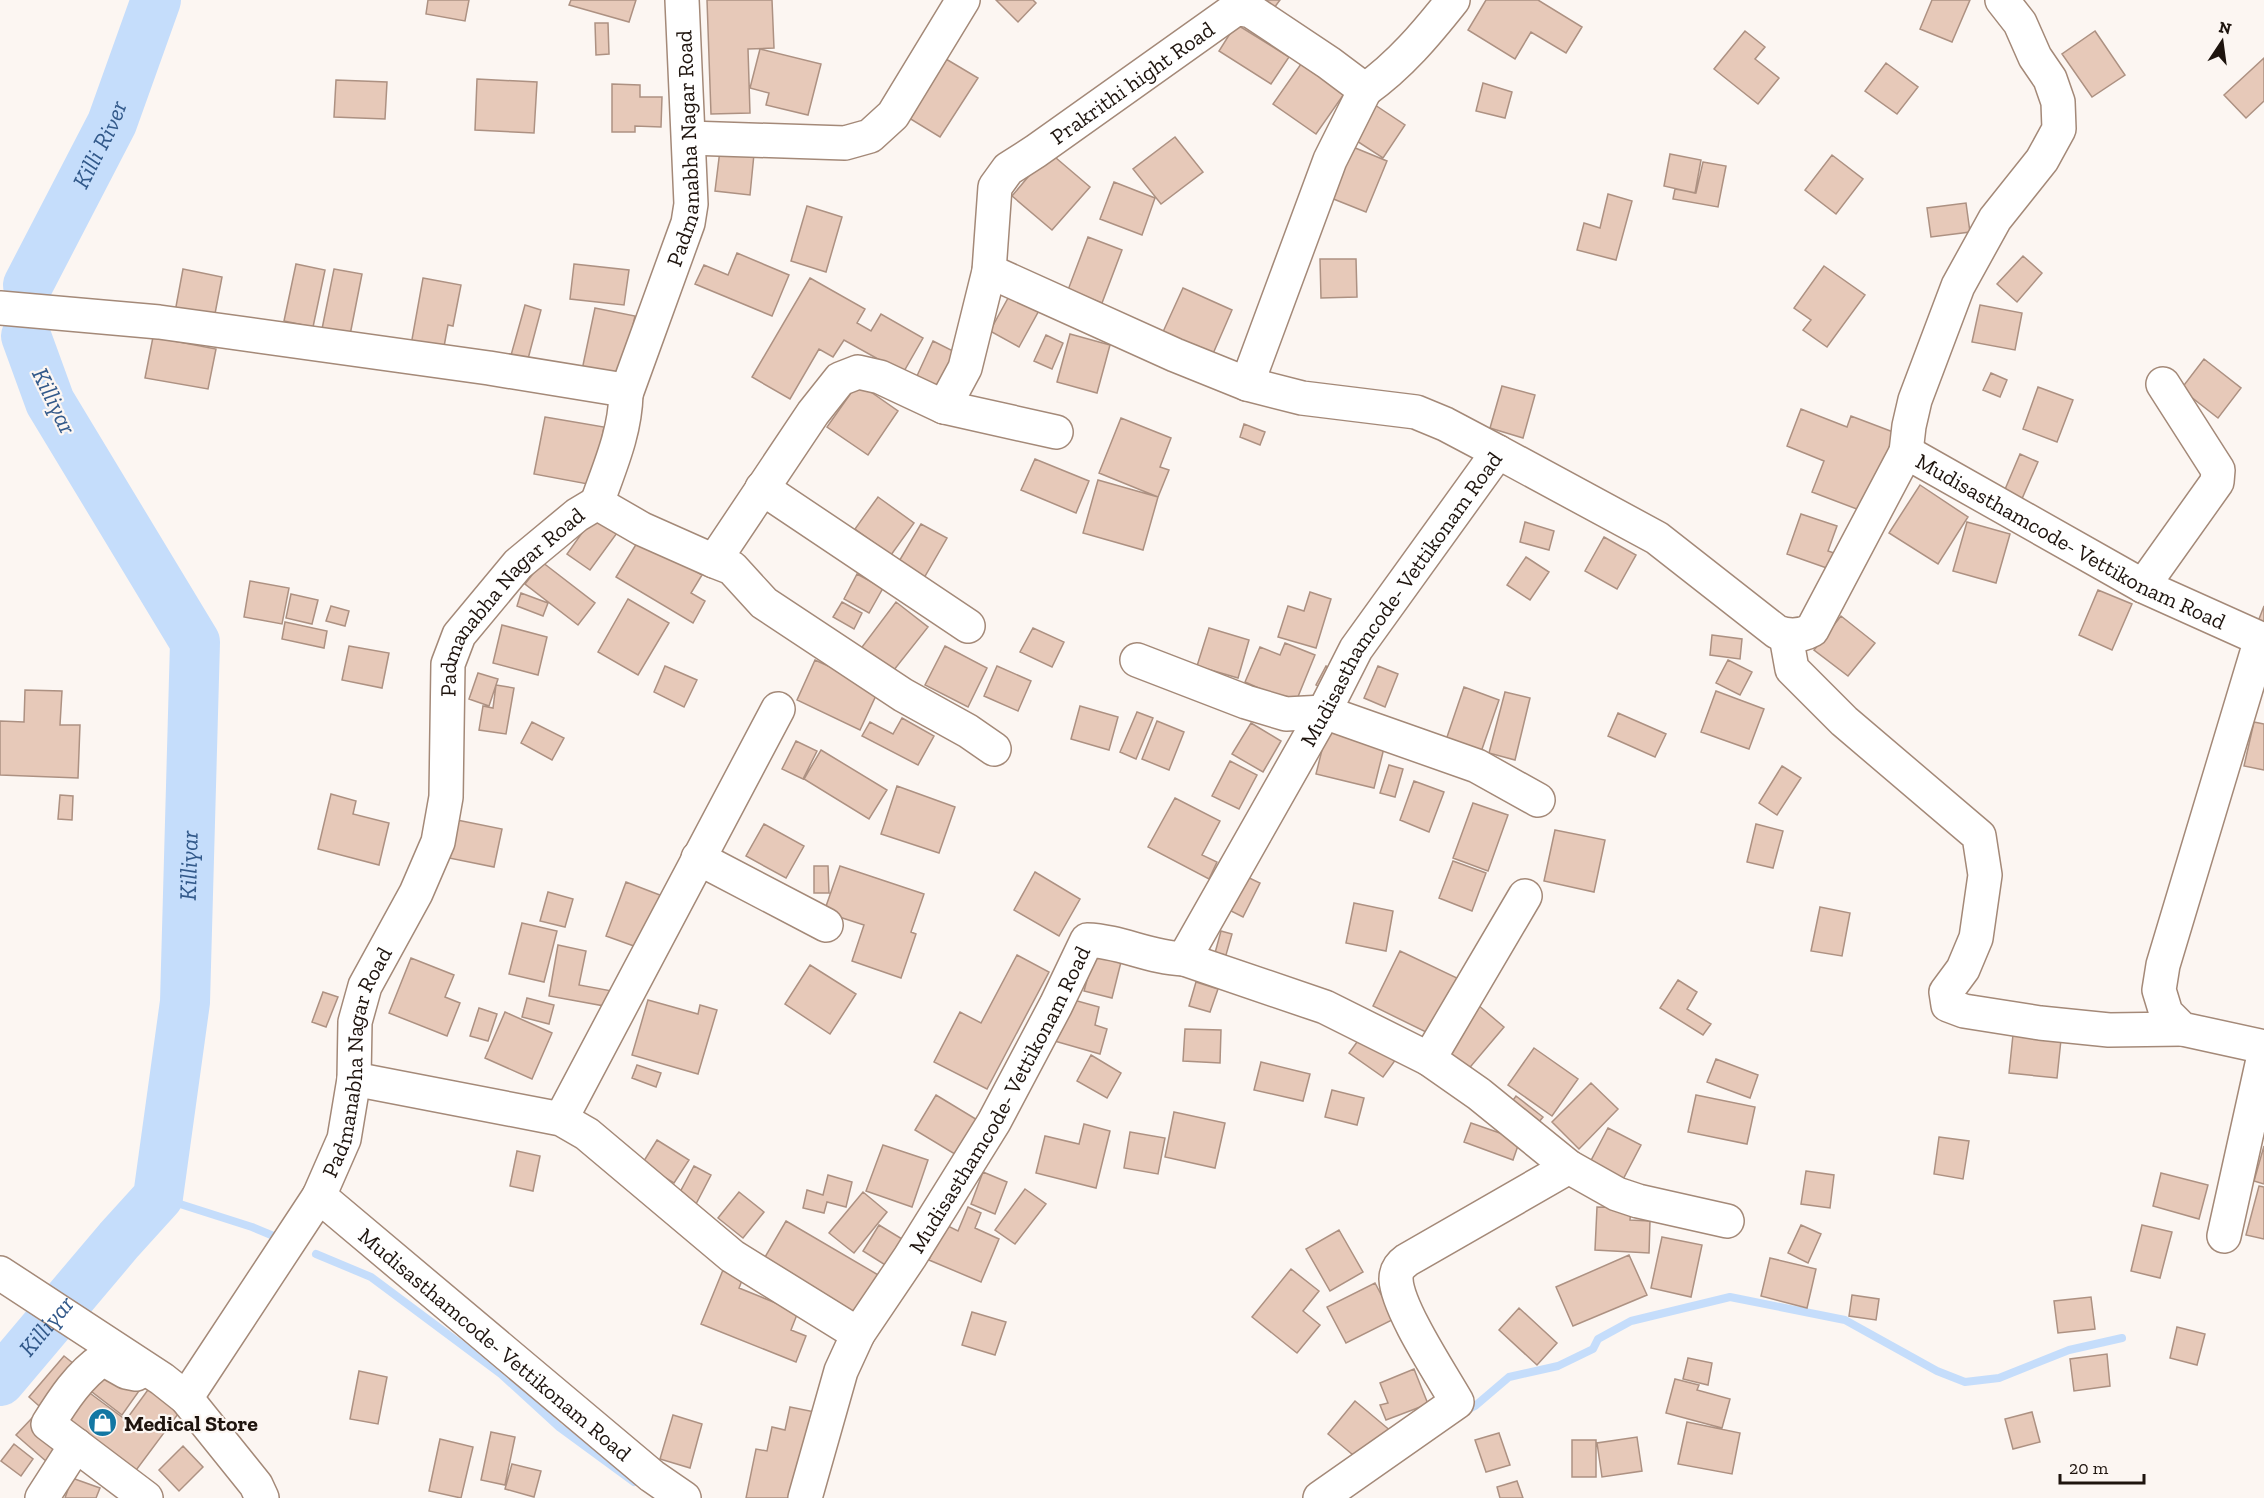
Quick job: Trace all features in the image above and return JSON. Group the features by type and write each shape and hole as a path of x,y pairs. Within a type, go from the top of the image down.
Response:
{"street":[{"name":"Padmanabha Nagar Road","path":"174,1388 310,1211 345,1139 354,1079 355,1022 365,986 416,893 438,842 446,797 448,664 459,634 518,564 577,515 597,503 621,435 626,394 688,223 691,204 682,0"},
{"path":"688,138 845,143 870,136 893,115 963,0"},
{"path":"1247,384 1330,160 1365,90 1417,45 1453,0"},
{"path":"1906,453 1915,399 1958,286 1995,219 2042,160 2059,129 2058,102 2050,79 2035,57 2020,23 2002,0"},
{"name":"Prakrithi hight Road","path":"944,407 965,368 988,270 995,187 1008,169 1237,8 1251,11 1365,90"},
{"path":"988,270 1175,355 1247,384 1302,398 1416,412 1445,424 1498,452"},
{"path":"0,308 194,327 489,368 618,389 626,394"},
{"path":"714,561 813,413 840,379 858,372 880,377 944,407 1056,432"},
{"path":"2143,586 2217,482 2218,470 2163,384"},
{"name":"Mudisasthamcode- Vettikonam Road","path":"805,1498 841,1371 858,1334 910,1257 994,1122 1056,1005 1087,940 1099,940 1163,958 1184,959 1324,712 1356,648 1498,452 1657,538 1777,632 1786,636 1804,634 1812,630 1906,453 2143,586 2262,640 2163,965 2159,990 2166,1013 2182,1029"},
{"path":"762,488 968,626"},
{"name":"Padmanabha Nagar Road","path":"597,503 642,529 732,568 764,603 903,694 968,731 994,749"},
{"path":"1786,636 1792,669 1844,722 1979,836 1985,875 1976,938 1963,969 1946,992 1948,1005 1964,1011 2109,1030 2182,1029 2264,1047"},
{"path":"1137,660 1246,702 1286,714 1324,712 1477,766 1538,800"},
{"path":"561,1119 778,709"},
{"path":"698,858 826,925"},
{"path":"1429,1059 1525,896"},
{"path":"1184,959 1325,1007 1429,1059 1479,1094 1569,1167 1617,1194 1727,1221"},
{"path":"2224,1236 2264,1055"},
{"path":"354,1079 561,1119 587,1134 732,1256 858,1334"},
{"path":"1320,1498 1456,1402 1400,1299 1396,1278 1398,1267 1569,1167"},
{"name":"Mudisasthamcode- Vettikonam Road","path":"310,1211 652,1476 684,1498"},
{"path":"10,1279 174,1388 256,1485 262,1498"},
{"path":"146,1498 48,1424 65,1397 92,1366 103,1359 126,1372 174,1388"},
{"path":"42,1498 76,1445"}],"building":[{"path":"428,0 469,0 465,21 426,14"},
{"path":"571,0 636,0 629,22 569,5"},
{"path":"707,0 772,0 774,48 748,49 750,113 711,114"},
{"path":"996,0 1033,0 1036,3 1018,22"},
{"path":"1262,0 1280,0 1274,8"},
{"path":"1486,0 1538,0 1582,27 1566,53 1531,32 1515,59 1468,30"},
{"path":"1932,0 1970,0 1952,42 1920,29"},
{"path":"595,23 608,23 609,54 596,55"},
{"path":"1236,24 1289,57 1271,84 1219,51"},
{"path":"1745,31 1765,47 1755,59 1779,78 1758,104 1714,69"},
{"path":"2095,31 2125,75 2092,97 2062,54"},
{"path":"760,49 821,64 808,115 766,105 769,93 750,88"},
{"path":"2264,58 2264,101 2246,118 2224,95"},
{"path":"946,59 978,78 940,137 909,118"},
{"path":"1886,63 1918,87 1897,114 1865,91"},
{"path":"1301,64 1344,94 1316,134 1273,104"},
{"path":"477,79 537,82 534,133 475,130"},
{"path":"336,80 387,82 385,119 334,117"},
{"path":"1483,83 1512,92 1505,118 1476,111"},
{"path":"612,84 640,85 640,97 662,97 661,127 635,126 635,132 612,132"},
{"path":"1369,101 1405,125 1383,158 1346,134"},
{"path":"1175,137 1203,172 1161,204 1133,169"},
{"path":"1348,145 1387,161 1366,212 1326,196"},
{"path":"720,150 754,154 750,195 715,191"},
{"path":"1049,152 1090,187 1052,230 1012,196"},
{"path":"1670,154 1701,160 1695,193 1664,186"},
{"path":"1832,155 1863,179 1836,214 1805,190"},
{"path":"1703,162 1726,166 1718,207 1673,199 1675,189 1696,193"},
{"path":"1114,182 1155,198 1142,235 1100,219"},
{"path":"1608,194 1632,201 1616,260 1577,250 1584,223 1600,228"},
{"path":"1966,203 1970,232 1931,237 1927,208"},
{"path":"807,206 842,217 826,272 791,261"},
{"path":"1088,237 1122,250 1102,303 1068,290"},
{"path":"737,253 789,275 772,316 695,284 704,265 728,275"},
{"path":"2023,256 2042,273 2017,302 1997,284"},
{"path":"1320,259 1356,259 1357,297 1321,298"},
{"path":"296,264 325,270 313,327 284,321"},
{"path":"574,264 629,270 624,305 570,299"},
{"path":"1824,266 1865,295 1827,347 1803,330 1811,320 1794,308"},
{"path":"183,269 222,277 214,319 175,312"},
{"path":"334,269 362,274 350,335 322,329"},
{"path":"423,278 461,285 453,326 448,325 443,352 411,345"},
{"path":"810,278 865,309 857,323 871,331 881,314 923,338 903,373 844,340 833,357 819,349 790,399 752,377"},
{"path":"1183,288 1232,310 1212,356 1162,334"},
{"path":"1013,289 1042,305 1019,347 990,331"},
{"path":"525,305 541,310 525,370 508,366"},
{"path":"1980,305 2022,313 2015,350 1972,342"},
{"path":"595,308 635,316 621,378 582,370"},
{"path":"1070,334 1110,345 1097,393 1057,382"},
{"path":"1046,335 1063,343 1052,369 1034,361"},
{"path":"153,337 216,349 208,389 145,378"},
{"path":"933,341 959,354 943,390 916,378"},
{"path":"2204,359 2241,388 2218,418 2181,389"},
{"path":"1991,373 2007,380 2000,397 1983,390"},
{"path":"858,383 898,411 868,455 827,427"},
{"path":"1502,386 1535,395 1523,438 1490,428"},
{"path":"2038,387 2073,400 2057,442 2023,429"},
{"path":"1801,409 1847,427 1851,416 1901,435 1870,514 1812,492 1824,461 1787,446"},
{"path":"545,417 604,427 593,485 534,474"},
{"path":"1121,418 1171,438 1160,467 1169,470 1158,497 1099,473"},
{"path":"1244,424 1265,432 1260,445 1240,437"},
{"path":"2020,454 2038,462 2021,501 2003,494"},
{"path":"1035,459 1089,481 1076,513 1021,490"},
{"path":"1098,480 1158,497 1143,550 1083,533"},
{"path":"1920,485 1968,517 1938,564 1889,533"},
{"path":"878,497 914,523 891,555 855,529"},
{"path":"1801,514 1837,526 1828,551 1843,556 1838,572 1787,554"},
{"path":"594,516 617,533 590,570 567,554"},
{"path":"1525,522 1554,531 1549,550 1520,542"},
{"path":"1967,522 2010,534 1996,583 1953,571"},
{"path":"921,524 947,538 924,578 898,563"},
{"path":"1604,537 1636,555 1617,589 1585,571"},
{"path":"640,538 702,575 691,593 705,601 693,623 616,577"},
{"path":"1526,557 1549,572 1530,600 1507,585"},
{"path":"542,562 595,603 578,625 525,584"},
{"path":"857,574 883,588 869,613 844,599"},
{"path":"250,581 289,588 282,624 244,617"},
{"path":"2098,590 2132,604 2112,650 2079,635"},
{"path":"1310,592 1331,599 1316,648 1278,637 1288,606 1304,611"},
{"path":"521,593 548,603 543,616 517,606"},
{"path":"291,594 318,600 312,624 286,618"},
{"path":"628,599 669,623 638,675 598,652"},
{"path":"842,602 862,613 854,629 833,617"},
{"path":"896,602 928,627 890,675 859,651"},
{"path":"331,606 349,611 345,626 326,621"},
{"path":"2264,606 2264,631 2256,627"},
{"path":"1841,616 1875,643 1848,676 1814,650"},
{"path":"285,622 327,631 324,648 282,639"},
{"path":"502,625 547,637 538,675 493,663"},
{"path":"1033,628 1064,642 1052,667 1020,652"},
{"path":"1209,628 1249,640 1238,678 1197,666"},
{"path":"1712,635 1742,639 1740,659 1710,655"},
{"path":"1285,643 1315,655 1295,704 1245,682 1260,647 1280,655"},
{"path":"349,646 389,653 382,688 342,680"},
{"path":"945,646 987,668 968,707 925,685"},
{"path":"815,660 879,689 860,730 797,700"},
{"path":"1728,660 1752,672 1740,695 1716,683"},
{"path":"665,666 697,680 684,707 654,692"},
{"path":"997,666 1031,681 1018,711 984,696"},
{"path":"1326,666 1341,674 1332,692 1316,685"},
{"path":"1378,666 1398,674 1385,707 1364,698"},
{"path":"478,673 498,679 489,706 469,699"},
{"path":"496,685 514,688 506,734 479,730 483,706 493,708"},
{"path":"1464,687 1499,700 1480,755 1445,743"},
{"path":"25,690 62,691 60,725 80,725 78,778 0,775 0,721 24,722"},
{"path":"1716,691 1764,709 1749,749 1701,732"},
{"path":"1505,692 1530,698 1515,760 1489,753"},
{"path":"1080,706 1118,717 1109,750 1071,739"},
{"path":"1137,712 1153,718 1136,759 1120,752"},
{"path":"1618,713 1666,734 1655,757 1608,736"},
{"path":"902,718 934,736 918,765 862,736 870,722 893,734"},
{"path":"1157,721 1184,732 1169,770 1142,759"},
{"path":"532,722 564,738 552,760 521,743"},
{"path":"2254,722 2264,724 2264,770 2244,766"},
{"path":"1251,723 1281,741 1263,772 1232,754"},
{"path":"1328,726 1386,740 1374,788 1316,774"},
{"path":"796,741 817,751 803,779 782,769"},
{"path":"821,750 887,790 869,819 804,779"},
{"path":"1230,761 1257,775 1239,809 1212,796"},
{"path":"1389,765 1403,769 1395,797 1380,793"},
{"path":"1782,766 1801,778 1777,815 1759,803"},
{"path":"1414,781 1444,792 1429,832 1400,820"},
{"path":"897,786 955,807 939,853 881,834"},
{"path":"331,794 356,801 353,814 389,823 379,865 318,849"},
{"path":"60,795 73,796 72,820 58,819"},
{"path":"1175,798 1220,821 1202,855 1217,862 1209,879 1148,847"},
{"path":"1473,803 1508,815 1488,871 1453,858"},
{"path":"457,820 502,829 494,867 449,858"},
{"path":"764,824 804,846 786,878 746,856"},
{"path":"1756,824 1783,831 1773,868 1747,862"},
{"path":"1555,830 1605,840 1594,892 1544,881"},
{"path":"1453,861 1486,873 1472,911 1439,898"},
{"path":"814,866 828,866 829,893 814,893"},
{"path":"840,866 924,894 911,932 916,934 901,978 852,961 864,925 824,912"},
{"path":"1035,872 1080,899 1059,936 1014,910"},
{"path":"1239,873 1260,883 1243,917 1223,907"},
{"path":"626,882 665,897 645,950 606,936"},
{"path":"548,892 573,899 565,927 540,921"},
{"path":"1354,903 1393,911 1386,951 1346,943"},
{"path":"1820,907 1850,913 1842,956 1811,951"},
{"path":"522,923 557,931 544,982 509,974"},
{"path":"1221,931 1232,934 1226,955 1215,953"},
{"path":"558,945 586,951 579,985 612,991 610,1007 549,996"},
{"path":"1095,951 1122,958 1112,998 1084,991"},
{"path":"1400,951 1457,978 1430,1034 1373,1006"},
{"path":"1017,955 1049,972 987,1089 934,1062 960,1012 981,1023"},
{"path":"411,958 454,975 445,997 460,1003 447,1036 389,1013"},
{"path":"810,965 856,994 830,1034 785,1004"},
{"path":"1678,980 1697,992 1687,1009 1711,1024 1703,1035 1660,1008"},
{"path":"1196,982 1218,989 1210,1012 1189,1006"},
{"path":"323,992 338,997 326,1027 312,1022"},
{"path":"1063,997 1099,1007 1095,1025 1107,1029 1100,1054 1051,1040"},
{"path":"527,998 554,1005 549,1024 522,1017"},
{"path":"648,1000 698,1014 700,1005 717,1010 698,1074 632,1055"},
{"path":"1478,1005 1504,1027 1466,1072 1440,1050"},
{"path":"479,1008 497,1014 488,1041 470,1036"},
{"path":"505,1012 552,1033 532,1079 485,1058"},
{"path":"2014,1025 2062,1030 2057,1078 2009,1073"},
{"path":"1185,1029 1221,1030 1220,1063 1183,1061"},
{"path":"1365,1031 1399,1055 1383,1077 1349,1053"},
{"path":"1534,1048 1578,1079 1552,1116 1508,1085"},
{"path":"1091,1055 1121,1073 1107,1098 1077,1081"},
{"path":"1716,1059 1758,1075 1750,1098 1707,1082"},
{"path":"1261,1062 1310,1074 1303,1101 1254,1090"},
{"path":"637,1065 661,1073 656,1087 632,1078"},
{"path":"1591,1083 1618,1109 1579,1149 1552,1122"},
{"path":"1332,1090 1364,1098 1357,1125 1325,1117"},
{"path":"936,1095 984,1124 963,1159 915,1130"},
{"path":"1696,1095 1755,1107 1747,1144 1688,1132"},
{"path":"1516,1096 1543,1117 1534,1128 1508,1107"},
{"path":"1174,1112 1225,1123 1215,1168 1165,1157"},
{"path":"1471,1123 1520,1140 1513,1160 1464,1142"},
{"path":"1084,1124 1110,1131 1096,1188 1036,1173 1045,1136 1079,1144"},
{"path":"1608,1128 1641,1145 1619,1187 1586,1170"},
{"path":"1130,1132 1165,1138 1158,1174 1124,1168"},
{"path":"1939,1137 1969,1141 1963,1179 1934,1174"},
{"path":"657,1140 689,1160 674,1183 642,1164"},
{"path":"883,1145 928,1160 912,1207 866,1191"},
{"path":"2264,1146 2264,1184 2254,1181"},
{"path":"517,1151 540,1156 533,1191 510,1186"},
{"path":"694,1166 711,1175 696,1204 679,1194"},
{"path":"1806,1171 1834,1175 1830,1208 1801,1204"},
{"path":"983,1172 1007,1182 995,1214 971,1204"},
{"path":"2161,1173 2208,1185 2199,1219 2153,1206"},
{"path":"828,1175 852,1182 846,1207 827,1202 824,1213 803,1208 807,1190 823,1195"},
{"path":"2259,1186 2264,1187 2264,1239 2246,1235"},
{"path":"1025,1189 1046,1204 1015,1244 995,1230"},
{"path":"739,1192 764,1212 743,1238 718,1218"},
{"path":"863,1192 887,1212 854,1253 829,1233"},
{"path":"968,1207 981,1213 975,1228 999,1239 981,1282 929,1260 944,1224 958,1231"},
{"path":"1597,1207 1631,1208 1630,1220 1650,1221 1649,1253 1595,1250"},
{"path":"786,1221 880,1276 855,1319 761,1264"},
{"path":"879,1225 907,1242 890,1268 863,1251"},
{"path":"1801,1225 1821,1234 1808,1263 1788,1253"},
{"path":"2142,1225 2172,1232 2160,1278 2131,1271"},
{"path":"1339,1230 1363,1272 1330,1291 1306,1249"},
{"path":"1662,1237 1702,1245 1691,1297 1651,1288"},
{"path":"1629,1255 1647,1295 1573,1326 1556,1287"},
{"path":"1770,1258 1816,1269 1807,1308 1761,1296"},
{"path":"1291,1269 1319,1291 1303,1311 1320,1325 1297,1353 1252,1317"},
{"path":"723,1270 743,1278 739,1288 798,1312 791,1330 806,1336 796,1362 701,1324"},
{"path":"1375,1283 1394,1319 1346,1343 1327,1307"},
{"path":"1852,1295 1879,1299 1876,1320 1849,1316"},
{"path":"2091,1297 2095,1329 2058,1333 2054,1301"},
{"path":"1519,1308 1557,1343 1537,1365 1499,1330"},
{"path":"972,1312 1006,1322 995,1355 962,1345"},
{"path":"2177,1327 2205,1334 2197,1365 2170,1358"},
{"path":"2107,1354 2110,1386 2074,1391 2070,1359"},
{"path":"64,1356 83,1371 47,1413 29,1397"},
{"path":"1688,1358 1712,1363 1708,1385 1683,1379"},
{"path":"101,1362 139,1391 122,1415 83,1385"},
{"path":"1414,1369 1428,1404 1386,1420 1380,1405 1388,1403 1380,1383"},
{"path":"359,1371 387,1377 378,1424 350,1419"},
{"path":"1675,1379 1699,1385 1697,1390 1730,1399 1722,1428 1666,1413"},
{"path":"79,1385 126,1420 150,1387 181,1410 131,1477 53,1419"},
{"path":"1355,1401 1392,1432 1365,1465 1328,1434"},
{"path":"790,1407 815,1412 796,1498 746,1498 756,1449 767,1451 772,1427 785,1430"},
{"path":"2032,1412 2040,1442 2013,1449 2005,1419"},
{"path":"673,1415 702,1424 690,1468 660,1459"},
{"path":"32,1418 62,1444 47,1462 16,1435"},
{"path":"1687,1422 1740,1433 1732,1474 1678,1464"},
{"path":"491,1432 515,1437 505,1485 481,1480"},
{"path":"1499,1433 1510,1465 1486,1472 1475,1440"},
{"path":"1637,1437 1642,1471 1602,1477 1597,1443"},
{"path":"440,1439 473,1447 461,1498 429,1491"},
{"path":"1572,1440 1596,1440 1596,1477 1572,1477"},
{"path":"14,1444 33,1459 21,1476 1,1461"},
{"path":"183,1446 203,1467 179,1491 159,1470"},
{"path":"512,1464 541,1471 534,1497 505,1489"},
{"path":"72,1478 100,1488 96,1498 65,1498"},
{"path":"1517,1481 1523,1498 1500,1498 1497,1487"}],"waterway":[{"name":"Killi River","path":"28,285 112,123 156,0"},
{"name":"Killiyar","path":"0,1381 158,1197 185,1002 195,642 50,402 26,336"},
{"path":"158,1197 276,1237"},
{"path":"316,1254 371,1277 501,1374 559,1427 634,1482"},
{"path":"1463,1412 1475,1406 1509,1377 1558,1366 1593,1349 1598,1339 1631,1321 1730,1297 1845,1320 1937,1371 1965,1382 1999,1378 2069,1350 2122,1338"}],"place":[{"name":"Medical Store","path":"103,1423"}]}
